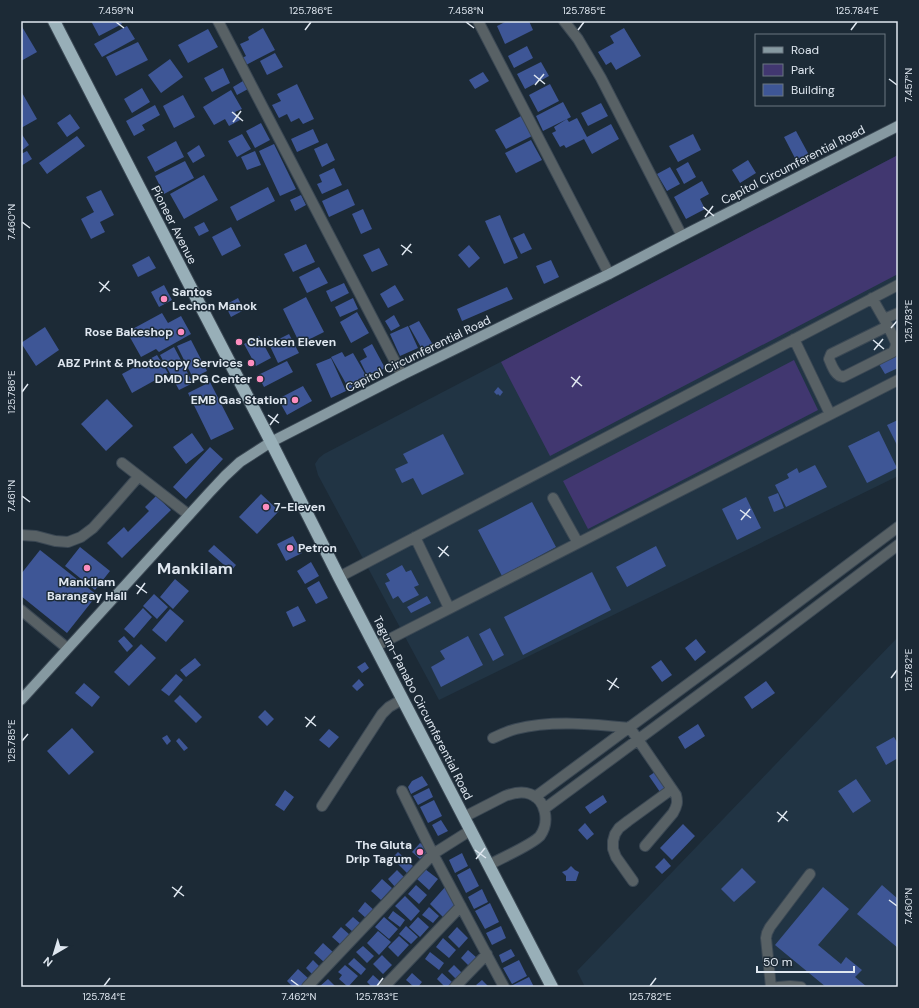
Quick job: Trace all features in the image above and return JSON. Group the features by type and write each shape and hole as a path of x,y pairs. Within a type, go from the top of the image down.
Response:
{"highway":[{"name":"Pioneer Avenue","path":"54,21 271,442"},
{"name":"Tagum-Panabo Circumferential Road","path":"271,442 339,577 552,987"}],"main road":[{"name":"Capitol Circumferential Road","path":"21,700 225,476 244,459 271,442 402,375 609,274 898,126"}],"street":[{"path":"218,21 402,375"},
{"path":"478,21 609,274"},
{"path":"564,21 578,39 601,78 682,236"},
{"path":"339,577 898,284"},
{"path":"872,298 886,323 896,346 893,352 841,377 836,373 829,359 831,354 886,323 898,313"},
{"path":"794,339 830,414"},
{"path":"376,646 898,380"},
{"path":"122,463 189,515"},
{"path":"21,535 36,536 55,541 68,542 81,537 93,528 139,476"},
{"path":"552,498 578,543"},
{"path":"536,797 898,527"},
{"path":"415,537 450,608"},
{"path":"544,809 762,648 898,545"},
{"path":"21,610 67,648"},
{"path":"753,636 762,648"},
{"path":"322,806 382,714 389,707 403,699"},
{"path":"493,738 515,729 538,725 610,725 630,728 676,794 678,801 674,813 645,846"},
{"path":"556,782 565,794"},
{"path":"633,881 616,857 613,849 615,834 619,828 672,789"},
{"path":"402,791 433,854 504,987"},
{"path":"464,817 512,793 525,793 536,797 544,809 546,816 545,823 539,837 489,864"},
{"path":"307,987 433,854 471,830"},
{"path":"771,987 766,938 767,932 810,874"},
{"path":"384,987 461,906"},
{"path":"454,987 487,954"},
{"path":"778,987 801,987"}],"shaded area":[{"path":"898,155 898,476 439,700 318,475 315,464 319,458 324,454"},
{"path":"898,637 898,987 585,987 577,971"}],"green space":[{"path":"898,155 898,274 550,456 501,362"},
{"path":"794,360 818,410 588,529 563,481"}],"building":[{"path":"91,21 120,21 122,24 99,36"},
{"path":"507,21 529,21 533,30 505,44 497,26"},
{"path":"21,25 37,52 21,61"},
{"path":"127,26 135,39 102,57 94,44"},
{"path":"263,28 275,50 246,65 242,58 246,56 240,44 249,40 248,37"},
{"path":"624,28 641,56 616,70 611,62 606,65 598,52 614,43 610,36"},
{"path":"208,29 218,47 188,63 178,45"},
{"path":"138,42 148,60 116,76 106,57"},
{"path":"527,46 533,58 514,68 508,56"},
{"path":"275,53 283,67 267,75 260,61"},
{"path":"170,59 183,77 161,93 148,75"},
{"path":"541,62 549,76 525,89 517,74"},
{"path":"223,68 230,83 212,92 204,78"},
{"path":"483,72 489,81 475,89 469,80"},
{"path":"243,81 248,89 237,95 233,87"},
{"path":"297,84 314,119 303,124 299,118 291,122 287,114 279,118 272,105 281,101 277,94"},
{"path":"550,84 559,101 538,112 529,95"},
{"path":"142,88 150,102 132,113 124,99"},
{"path":"231,90 242,109 235,112 240,120 229,126 225,119 214,125 203,107"},
{"path":"21,91 37,119 21,128"},
{"path":"183,95 195,117 174,128 163,106"},
{"path":"563,102 571,117 543,131 536,116"},
{"path":"601,103 608,116 588,126 581,113"},
{"path":"155,105 160,115 142,125 145,130 134,136 126,121"},
{"path":"70,114 80,128 67,137 57,123"},
{"path":"521,116 532,136 506,149 495,130"},
{"path":"577,118 587,137 611,124 619,139 592,154 584,139 566,148 564,145 560,147 552,133 556,131 554,127 567,119 569,122"},
{"path":"261,123 270,140 255,148 246,131"},
{"path":"313,129 319,142 297,152 291,139"},
{"path":"796,131 809,155 797,162 784,137"},
{"path":"21,133 29,145 21,151"},
{"path":"242,134 251,149 237,157 228,141"},
{"path":"693,134 701,150 678,162 669,146"},
{"path":"77,136 85,146 47,174 39,163"},
{"path":"531,140 542,160 516,173 505,153"},
{"path":"176,141 184,157 155,172 147,157"},
{"path":"327,143 335,160 322,167 314,149"},
{"path":"274,144 296,189 280,196 259,151"},
{"path":"199,145 205,156 193,163 187,153"},
{"path":"27,151 32,159 21,166 21,154"},
{"path":"255,151 261,165 247,170 241,157"},
{"path":"748,160 756,173 740,183 732,170"},
{"path":"185,161 194,178 164,194 155,176"},
{"path":"688,162 696,177 684,184 676,169"},
{"path":"670,167 680,184 667,191 657,174"},
{"path":"334,168 342,185 322,194 317,184 322,182 319,175"},
{"path":"204,175 218,200 184,219 170,194"},
{"path":"702,181 709,194 700,199 705,209 686,219 674,197"},
{"path":"268,187 275,201 237,221 230,207"},
{"path":"348,189 355,205 329,217 322,201"},
{"path":"101,190 114,215 100,222 105,232 91,239 81,219 94,212 86,197"},
{"path":"301,195 306,205 295,211 290,200"},
{"path":"363,209 372,229 361,234 352,214"},
{"path":"500,215 518,258 504,264 485,221"},
{"path":"204,222 209,231 199,236 194,227"},
{"path":"231,227 241,246 222,256 212,237"},
{"path":"524,233 532,249 521,254 513,238"},
{"path":"306,244 315,262 293,272 284,254"},
{"path":"469,245 480,258 469,268 458,255"},
{"path":"379,248 388,265 372,272 363,255"},
{"path":"149,256 156,268 138,277 132,265"},
{"path":"551,260 559,277 544,284 536,266"},
{"path":"319,267 328,283 307,293 299,277"},
{"path":"344,283 349,293 331,302 326,291"},
{"path":"164,285 172,300 159,307 151,292"},
{"path":"395,285 404,300 388,308 380,294"},
{"path":"507,287 513,299 462,321 457,309"},
{"path":"306,297 324,332 300,344 283,309"},
{"path":"238,298 244,310 231,317 225,305"},
{"path":"353,298 358,309 340,317 335,307"},
{"path":"357,312 369,333 351,343 340,322"},
{"path":"162,313 168,323 181,316 191,334 159,352 156,349 141,357 127,332"},
{"path":"394,315 400,326 391,331 385,321"},
{"path":"419,321 433,345 423,351 409,326"},
{"path":"408,326 418,348 400,356 390,334"},
{"path":"45,327 59,350 36,366 21,343"},
{"path":"289,334 299,353 278,363 269,344"},
{"path":"259,336 271,358 256,366 244,344"},
{"path":"191,340 207,371 193,378 177,346"},
{"path":"372,344 385,368 368,377 360,361 367,357 363,349"},
{"path":"174,347 193,383 179,390 160,355"},
{"path":"342,352 345,357 353,353 368,379 349,389 331,357"},
{"path":"898,354 898,368 885,374 879,364"},
{"path":"157,355 168,373 132,393 122,374"},
{"path":"331,358 346,391 331,398 316,364"},
{"path":"287,361 293,372 264,387 258,375"},
{"path":"210,382 234,429 211,440 188,393"},
{"name":"EMB Gas Station","path":"303,386 312,401 287,415 278,399"},
{"path":"498,387 503,392 500,396 494,392"},
{"path":"107,399 133,426 106,451 81,424"},
{"path":"898,420 898,447 887,425"},
{"path":"879,431 897,468 867,483 848,446"},
{"path":"192,433 204,450 186,464 173,447"},
{"path":"443,434 464,474 422,495 413,478 402,483 395,469 408,463 403,454"},
{"path":"210,447 223,459 186,499 173,487"},
{"path":"815,465 827,487 786,507 775,485 789,478 787,474 797,468 799,473"},
{"path":"778,493 784,508 774,512 768,497"},
{"path":"261,494 279,511 257,534 239,517"},
{"path":"156,496 171,510 122,558 107,543 124,527 128,532 149,511 145,507"},
{"path":"746,497 761,528 737,540 722,509"},
{"path":"532,502 556,547 502,576 478,530"},
{"name":"Petron","path":"293,536 302,553 286,561 277,544"},
{"path":"214,545 236,565 231,571 208,551"},
{"path":"656,546 666,566 627,587 616,567"},
{"name":"Mankilam Barangay Hall","path":"80,547 110,571 95,590 65,566"},
{"path":"40,550 97,595 67,633 21,596 21,574"},
{"path":"311,562 319,576 305,584 297,571"},
{"path":"402,565 406,572 411,570 419,585 414,587 419,595 403,603 398,596 393,599 385,583 390,581 386,574"},
{"path":"592,572 611,610 523,655 504,617"},
{"path":"175,579 189,591 173,609 160,597"},
{"path":"319,581 328,598 316,604 307,588"},
{"path":"154,594 168,607 157,619 143,606"},
{"path":"427,596 431,603 411,613 407,607"},
{"path":"298,606 306,621 293,627 286,612"},
{"path":"143,608 152,617 134,638 124,629"},
{"path":"170,609 184,621 166,642 152,630"},
{"path":"490,628 504,655 493,661 479,634"},
{"path":"124,636 133,646 127,652 118,641"},
{"path":"468,636 483,665 441,687 431,667 445,659 440,651"},
{"path":"696,639 706,652 695,661 685,648"},
{"path":"141,644 156,658 129,686 114,672"},
{"path":"195,658 201,665 186,677 180,670"},
{"path":"661,660 672,675 662,682 651,667"},
{"path":"365,662 369,668 362,673 357,667"},
{"path":"176,674 183,680 169,696 161,690"},
{"path":"359,679 364,685 357,691 352,686"},
{"path":"766,681 775,693 752,709 744,697"},
{"path":"84,683 100,697 92,707 75,693"},
{"path":"180,695 202,717 196,723 174,701"},
{"path":"265,710 274,719 267,726 258,717"},
{"path":"698,724 705,736 685,749 678,737"},
{"path":"72,728 94,752 69,775 47,751"},
{"path":"329,729 339,737 329,748 319,740"},
{"path":"167,735 171,741 167,745 162,738"},
{"path":"894,737 898,744 898,758 886,765 876,747"},
{"path":"179,738 188,748 184,751 176,741"},
{"path":"655,772 666,788 660,792 649,776"},
{"path":"422,776 428,785 411,794 408,787 412,781"},
{"path":"856,779 871,801 853,813 838,791"},
{"path":"429,788 433,797 418,805 413,796"},
{"path":"285,790 294,797 284,811 275,805"},
{"path":"603,795 607,802 590,814 585,807"},
{"path":"434,800 442,816 428,823 420,807"},
{"path":"441,820 448,831 438,836 432,825"},
{"path":"585,823 594,834 587,840 578,830"},
{"path":"683,824 695,836 672,860 660,848"},
{"path":"420,843 429,850 420,859 412,852"},
{"path":"398,852 413,866 407,873 392,858"},
{"path":"462,853 468,866 455,873 449,860"},
{"path":"664,858 671,866 662,874 655,867"},
{"path":"571,866 579,872 576,881 566,881 566,876 562,872"},
{"path":"470,868 479,886 466,893 457,875"},
{"path":"742,868 756,882 734,902 721,889"},
{"path":"425,869 438,879 429,890 417,879"},
{"path":"397,870 406,879 396,888 388,879"},
{"path":"382,879 392,888 381,900 371,891"},
{"path":"416,885 427,895 419,904 408,894"},
{"path":"882,885 898,899 898,948 857,914"},
{"path":"446,886 456,907 444,918 430,904"},
{"path":"823,887 849,909 818,945 841,964 846,957 862,970 855,977 867,987 826,987 775,945"},
{"path":"482,889 488,902 474,909 468,897"},
{"path":"405,896 420,911 411,921 395,906"},
{"path":"365,902 375,911 367,919 358,911"},
{"path":"490,903 499,922 485,929 475,911"},
{"path":"429,907 439,916 433,923 422,915"},
{"path":"393,911 405,920 400,927 388,918"},
{"path":"353,917 361,924 353,932 345,925"},
{"path":"384,917 398,929 389,939 375,927"},
{"path":"418,917 429,927 420,937 409,927"},
{"path":"406,926 418,937 411,944 399,934"},
{"path":"501,926 506,938 492,945 486,933"},
{"path":"341,927 350,935 341,945 332,937"},
{"path":"457,927 468,938 459,948 448,937"},
{"path":"378,931 391,942 379,955 367,943"},
{"path":"399,936 409,945 398,957 388,947"},
{"path":"443,938 456,950 449,958 436,947"},
{"path":"323,943 334,953 325,963 314,953"},
{"path":"363,946 374,956 367,963 356,952"},
{"path":"511,949 515,956 502,963 499,955"},
{"path":"468,950 477,958 469,966 461,958"},
{"path":"430,952 444,963 439,970 425,959"},
{"path":"382,955 392,965 383,974 373,964"},
{"path":"354,958 366,969 361,975 348,964"},
{"path":"313,960 320,967 313,975 306,968"},
{"path":"519,960 527,976 512,984 503,968"},
{"path":"345,965 358,976 348,987 339,979 342,975 338,972"},
{"path":"454,965 462,973 456,979 448,971"},
{"path":"298,969 309,979 301,987 293,987 287,981"},
{"path":"412,973 422,982 418,987 414,987 406,980"},
{"path":"442,973 452,982 447,987 445,987 437,979"},
{"path":"373,975 382,983 378,987 372,987 367,982"},
{"path":"529,977 534,987 509,987"},
{"path":"328,979 336,987 319,987"},
{"path":"482,980 489,987 478,987 476,985"}],"place":[{"name":"Santos Lechon Manok","path":"164,299"},
{"name":"Rose Bakeshop","path":"181,332"},
{"name":"Chicken Eleven","path":"239,342"},
{"name":"ABZ Print & Photocopy Services","path":"251,363"},
{"name":"DMD LPG Center","path":"260,379"},
{"name":"EMB Gas Station","path":"295,400"},
{"name":"7-Eleven","path":"266,507"},
{"name":"Petron","path":"290,548"},
{"name":"Mankilam Barangay Hall","path":"87,568"},
{"name":"The Gluta Drip Tagum","path":"420,852"}],"district":[{"name":"Mankilam","path":"195,568"}]}
